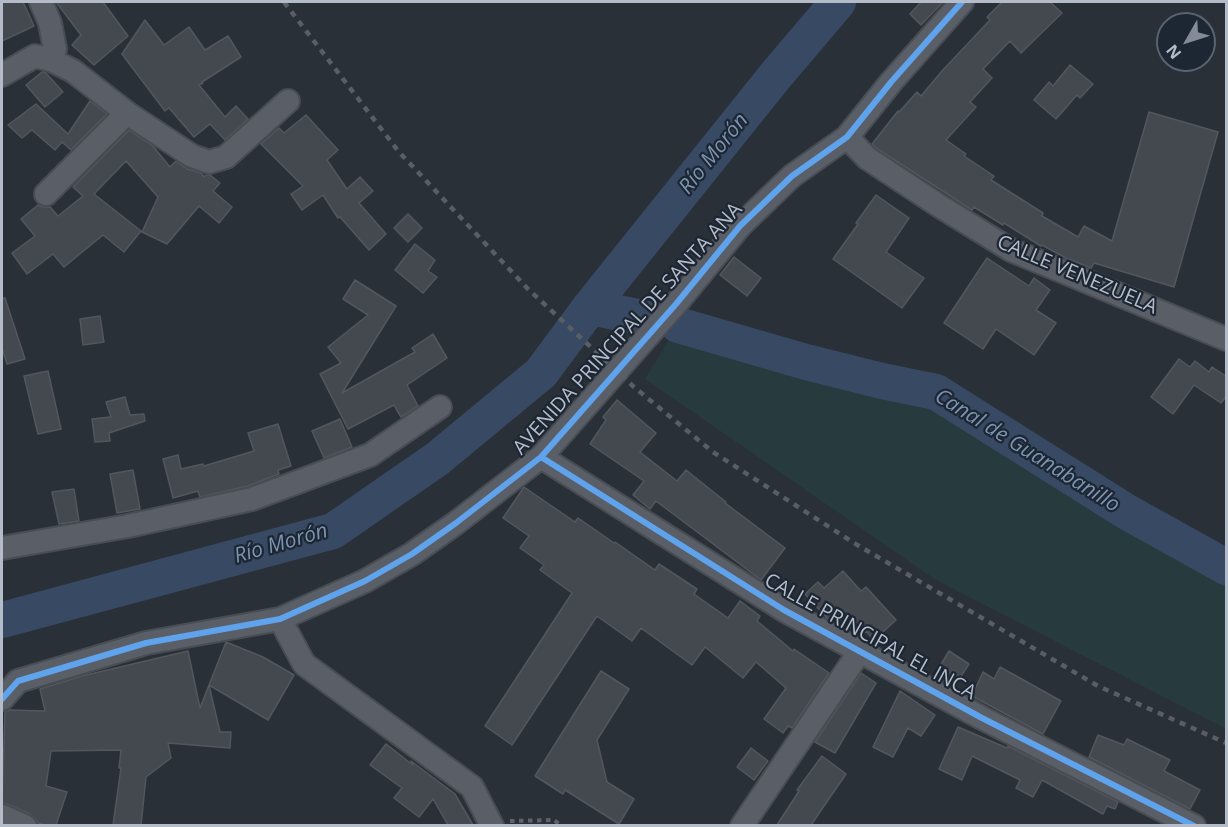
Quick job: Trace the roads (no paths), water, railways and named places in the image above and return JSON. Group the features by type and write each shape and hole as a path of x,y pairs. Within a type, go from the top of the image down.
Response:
{"street":[{"path":"41,2 50,23 55,49 51,60"},
{"name":"AVENIDA PRINCIPAL DE SANTA ANA","path":"2,699 18,681 146,643 280,619 365,581 412,554 456,523 541,457 676,304 740,226 792,176 847,137 892,81 962,2"},
{"path":"2,75 35,57 51,60 73,71 127,113 192,156 209,162 226,157 288,101"},
{"path":"46,194 127,113"},
{"name":"CALLE VENEZUELA","path":"847,137 867,158 1011,250 1227,339"},
{"path":"2,548 128,526 252,499 370,455 440,407"},
{"name":"CALLE PRINCIPAL EL INCA","path":"541,457 784,610 982,718 1194,825"},
{"path":"280,619 304,664 472,787 491,823"},
{"path":"742,825 860,651"},
{"path":"2,816 26,825"}],"waterway":[{"name":"Río Morón","path":"2,620 333,531 437,459 541,373 590,307 776,75 838,2"},
{"name":"Río Morón","path":"590,307 643,318"},
{"name":"Canal de Guanabanillo","path":"678,325 806,362 936,392 1127,512 1226,567"}],"railway":[{"path":"284,2 399,152 528,289 634,387 713,452 854,543 1098,686 1226,743"}]}
